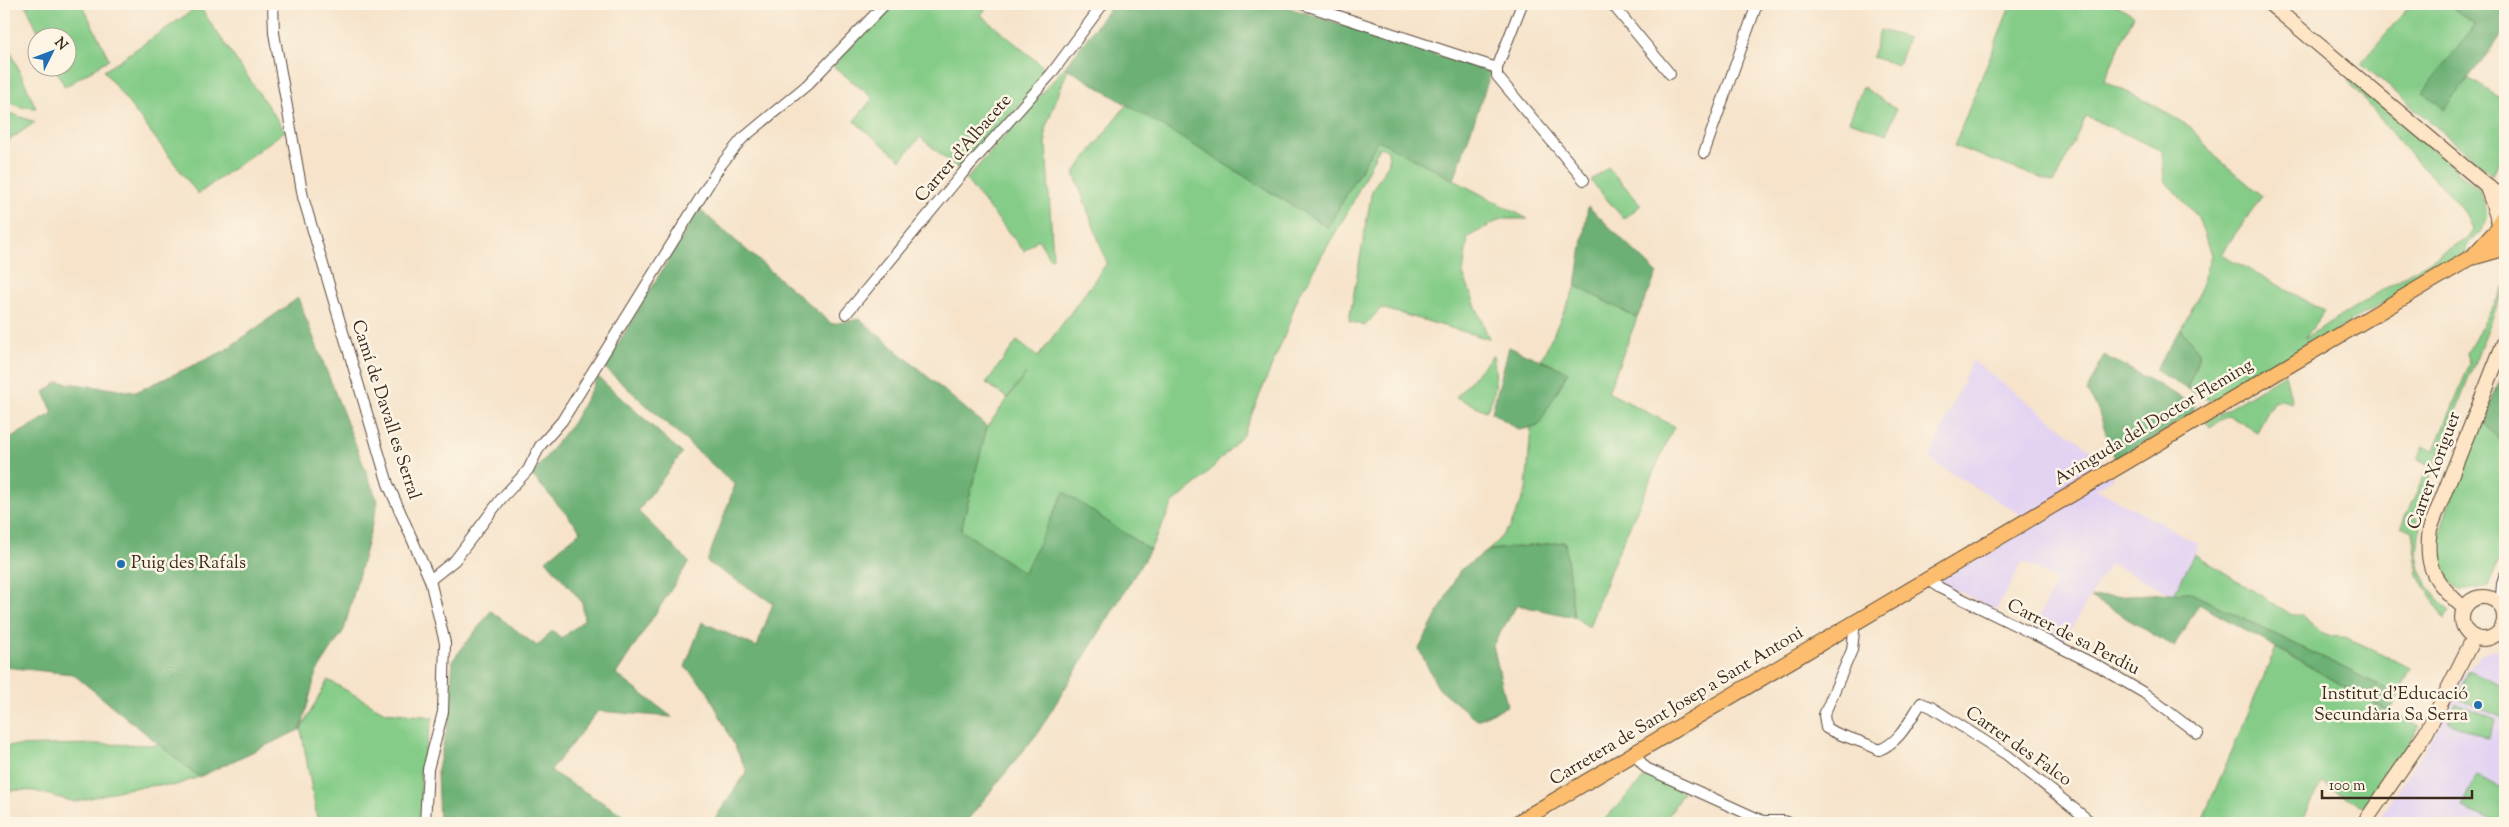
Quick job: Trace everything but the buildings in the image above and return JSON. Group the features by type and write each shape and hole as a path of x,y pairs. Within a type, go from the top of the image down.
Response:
{"main road":[{"path":"2501,222 2501,240 2505,247"},
{"name":"Avinguda del Doctor Fleming","path":"2473,256 2501,222"},
{"name":"Avinguda del Doctor Fleming","path":"1855,622 2473,256 2505,247"},
{"name":"Carretera de Sant Josep a Sant Antoni","path":"1517,823 1855,622"}],"street":[{"name":"Camí de Davall es Serral","path":"273,4 274,33 303,197 388,484 430,580 445,643 443,712 428,769 425,823"},
{"path":"430,580 455,560 500,499 528,470 540,446 562,421 720,166 742,139 807,84 885,4"},
{"name":"Carrer d'Albacete","path":"846,314 962,174 1051,74 1103,4"},
{"path":"1302,4 1496,68"},
{"path":"1522,4 1496,68 1497,76 1584,180"},
{"path":"1612,4 1670,74"},
{"path":"1704,153 1758,4"},
{"path":"2279,6 2487,186 2505,198"},
{"path":"2487,186 2501,222"},
{"name":"Carrer Xoriguer","path":"2464,608 2448,594 2435,578 2429,565 2429,537 2505,340"},
{"path":"2497,601 2501,596 2505,575"},
{"name":"Carrer de sa Perdiu","path":"1928,580 1940,588 2100,667 2144,693 2198,734"},
{"path":"2479,596 2488,596 2497,601 2503,608 2505,618 2504,628 2496,636 2485,640 2474,637 2465,630 2461,619 2464,608 2470,600 2479,596"},
{"name":"Carrer des Falco","path":"1855,622 1852,650 1824,716 1826,728 1843,738 1869,744 1879,750 1889,746 1900,736 1921,703 2007,755 2092,823"},
{"path":"2366,823 2426,733 2474,637"},
{"path":"1634,754 1646,768 1762,822 1783,820 1789,823"}],"shaded area":[{"path":"1972,360 2095,453 2114,478 2096,489 2198,543 2195,554 2173,595 2110,563 2062,644 2033,629 2057,580 2023,562 1996,610 1937,580 2028,528 2021,515 1929,459"},
{"path":"2505,648 2505,823 2385,823 2380,818 2442,722 2463,676 2479,656"}],"green space":[{"path":"25,4 82,4 109,59 65,87 60,78 78,78 78,28 37,28"},
{"path":"892,4 989,4 981,15 1046,69 1040,84 962,168 957,168 920,137 901,160 854,121 873,98 833,66"},
{"path":"1113,4 1277,4 1491,72 1454,180 1378,140 1328,227 1065,67"},
{"path":"2011,4 2114,4 2134,15 2104,81 2152,104 2190,127 2216,157 2262,196 2221,254 2325,311 2305,338 2468,237 2472,230 2468,219 2455,200 2406,150 2349,82 2349,78 2481,191 2487,212 2485,223 2479,233 2466,246 2468,252 2220,400 2209,400 2187,389 2200,354 2181,329 2197,299 2211,255 2198,217 2164,180 2162,151 2086,116 2054,183 1954,146"},
{"path":"2411,4 2448,4 2475,25 2424,92 2445,108 2468,78 2505,101 2505,145 2493,175 2361,63"},
{"path":"2448,4 2505,4 2505,31 2444,109 2423,92 2475,25"},
{"path":"199,6 285,131 198,194 104,71"},
{"path":"4,22 8,45 36,108 20,107 4,100"},
{"path":"1880,30 1908,38 1898,65 1872,57"},
{"path":"1065,67 1068,69 1045,129 1053,257 1050,259 1038,239 1024,251 966,180"},
{"path":"1863,87 1896,109 1887,134 1849,121"},
{"path":"1127,104 1327,227 1378,140 1528,219 1501,219 1468,237 1463,274 1489,339 1381,308 1365,326 1349,321 1372,190 1389,163 1388,150 1379,147 1350,208 1310,279 1299,293 1286,332 1243,435 1202,479 1173,503 1150,550 1064,493 1024,573 961,530 987,427 1026,374 1007,398 986,383 1017,341 1038,357 1107,263 1074,173"},
{"path":"4,111 35,122 4,144"},
{"path":"1608,167 1641,205 1624,219 1591,181"},
{"path":"1588,206 1657,273 1637,318 1576,286"},
{"path":"699,209 832,324 860,319 987,427 961,530 1024,573 1064,492 1150,550 1037,734 965,823 712,823 747,771 707,690 685,667 702,622 757,647 773,603 707,562 735,485 604,367"},
{"path":"2505,285 2415,516 2420,525 2417,554 2420,569 2428,586 2449,611 2445,619 2418,575 2412,531 2401,526 2429,465 2417,459 2424,446 2435,450 2470,363 2467,353"},
{"path":"1576,286 1637,318 1608,392 1674,426 1612,566 1589,627 1574,617 1565,542 1489,550 1510,527 1526,491 1531,428 1538,426 1568,372 1541,360"},
{"path":"298,298 378,502 344,630 316,673 301,729 199,777 73,674 4,667 4,442 53,413 44,392 59,382 136,392 224,351"},
{"path":"2181,329 2200,353 2187,389 2155,370"},
{"path":"1509,347 1568,372 1538,426 1519,430 1492,412"},
{"path":"1493,355 1495,370 1494,392 1486,411 1456,397"},
{"path":"2104,355 2195,405 2192,414 2116,462 2098,410 2087,391"},
{"path":"2285,374 2292,403 2282,400 2273,402 2257,432 2228,415 2210,427 2206,422"},
{"path":"598,377 682,453 638,511 689,562 616,674 672,717 598,711 550,771 622,814 616,823 439,823 437,773 449,719 453,660 491,611 537,646 553,630 561,639 584,620 582,602 546,560 581,531 532,475 573,422"},
{"path":"2501,378 2505,379 2505,447 2483,421"},
{"path":"2483,421 2505,447 2505,545 2488,586 2461,591 2444,574 2439,561 2438,547 2446,512"},
{"path":"1565,542 1574,617 1517,605 1493,645 1507,706 1477,720 1438,688 1419,649 1460,570 1489,550"},
{"path":"2195,554 2292,615 2302,615 2321,632 2332,636 2345,637 2411,668 2399,695 2189,592 2173,595"},
{"path":"2189,592 2399,695 2390,712 2199,604 2174,647 2091,597"},
{"path":"2276,648 2390,712 2420,726 2365,808 2322,783 2301,823 2201,823"},
{"path":"2469,670 2505,686 2505,719 2457,698"},
{"path":"328,680 385,712 433,717 420,771 423,823 318,823 301,729"},
{"path":"2456,703 2496,719 2488,739 2448,722"},
{"path":"160,745 199,777 173,786 157,785 125,789 75,802 35,791 14,790 4,795 4,746"},
{"path":"1647,775 1683,792 1664,823 1601,823"},
{"path":"2476,776 2505,789 2505,823 2498,823 2462,808"}],"place":[{"name":"Puig des Rafals","path":"121,564"},
{"name":"Institut d'Educació Secundària Sa Serra","path":"2478,705"}]}
